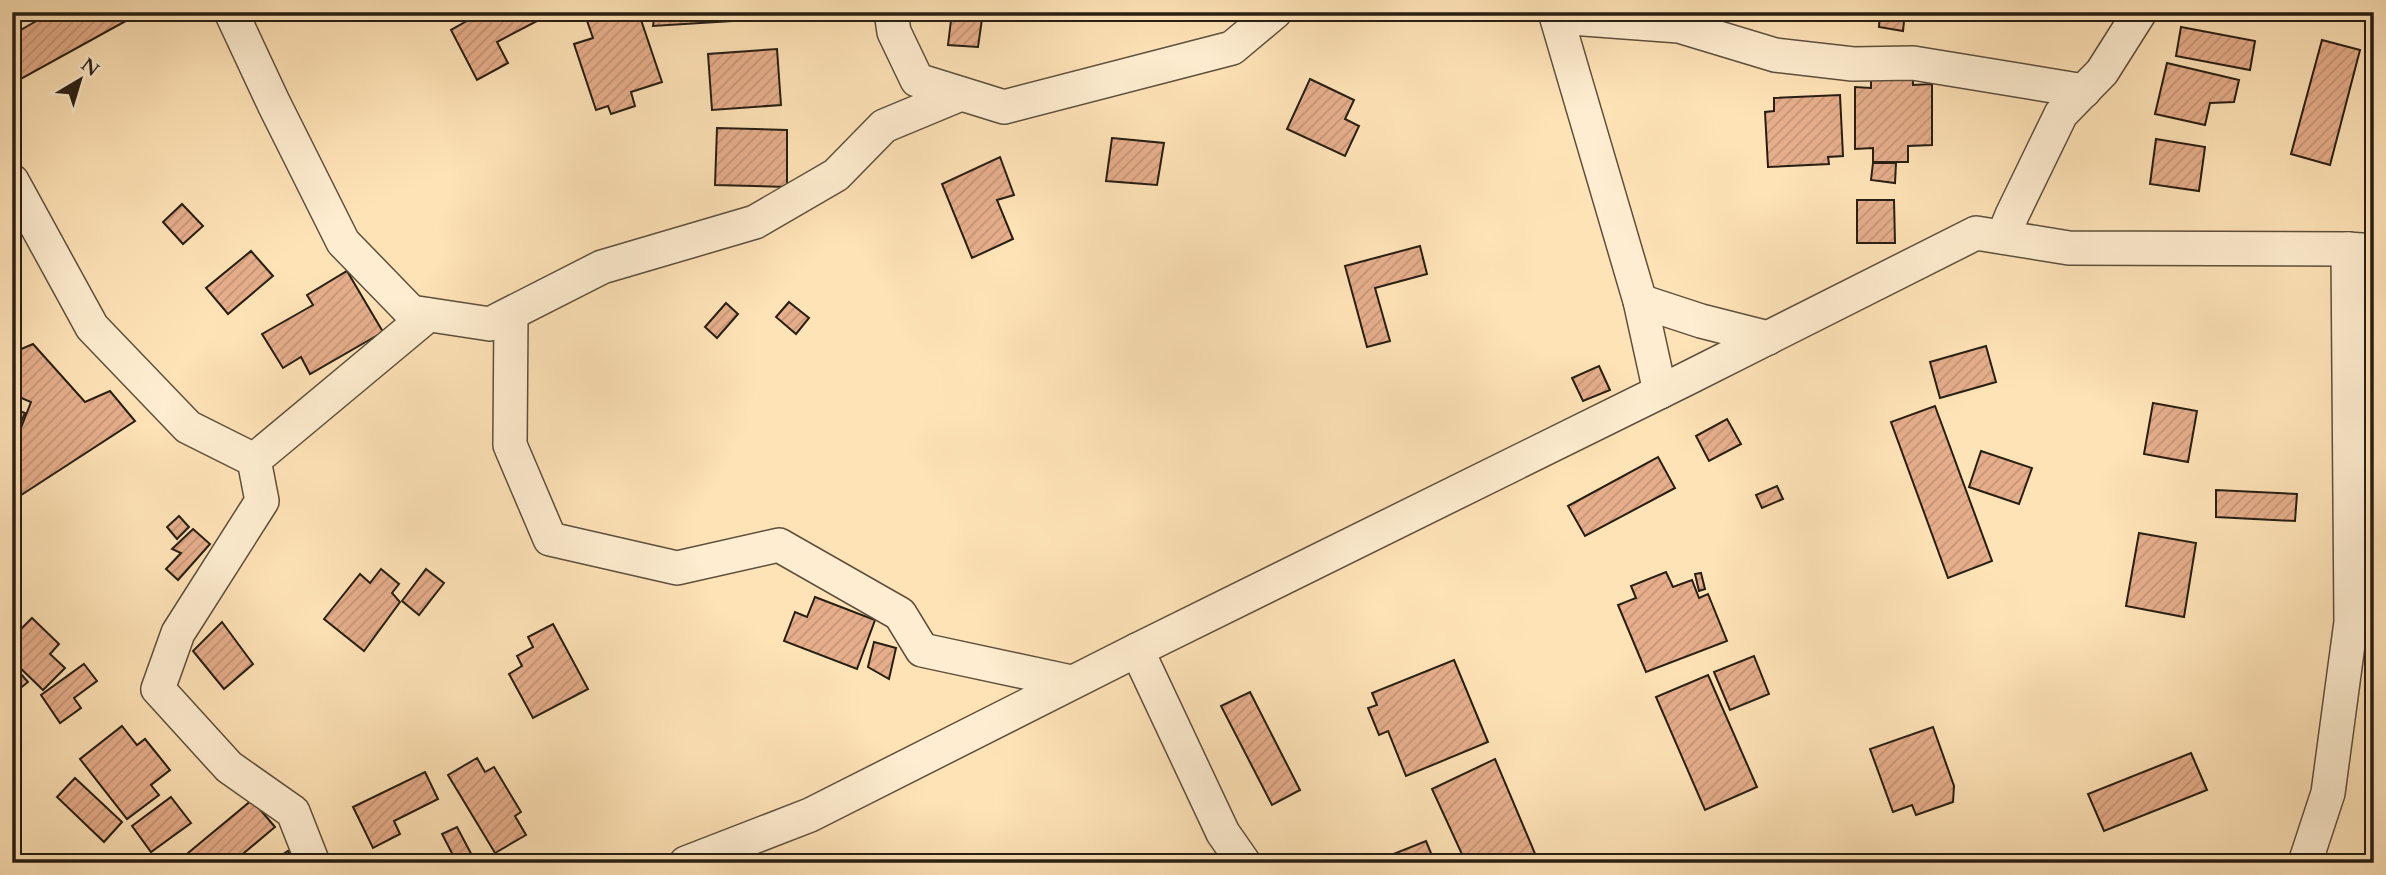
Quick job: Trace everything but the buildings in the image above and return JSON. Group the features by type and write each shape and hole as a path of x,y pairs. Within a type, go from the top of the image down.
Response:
{"street":[{"path":"231,12 343,242 411,312 490,324 602,267 755,222 836,174 884,126 961,94"},
{"path":"891,12 894,32 917,80 1004,107 1232,48 1275,12"},
{"path":"2003,237 2061,114 2102,72 2140,12"},
{"path":"1660,392 1640,301 1556,15 1679,26 1775,55 1853,64 1913,63 2084,91"},
{"path":"12,181 92,327 188,427 254,460"},
{"path":"686,863 810,815 1976,233 2069,248 2361,250 2351,622 2329,793 2305,863"},
{"path":"1640,301 1701,321 1768,338"},
{"path":"511,314 510,445 550,540 677,568 779,545 900,614 922,650 1072,682"},
{"path":"254,460 428,315"},
{"path":"254,460 262,501 178,633 159,689 229,767 293,813 313,863"},
{"path":"1137,650 1223,833 1244,863"}]}
